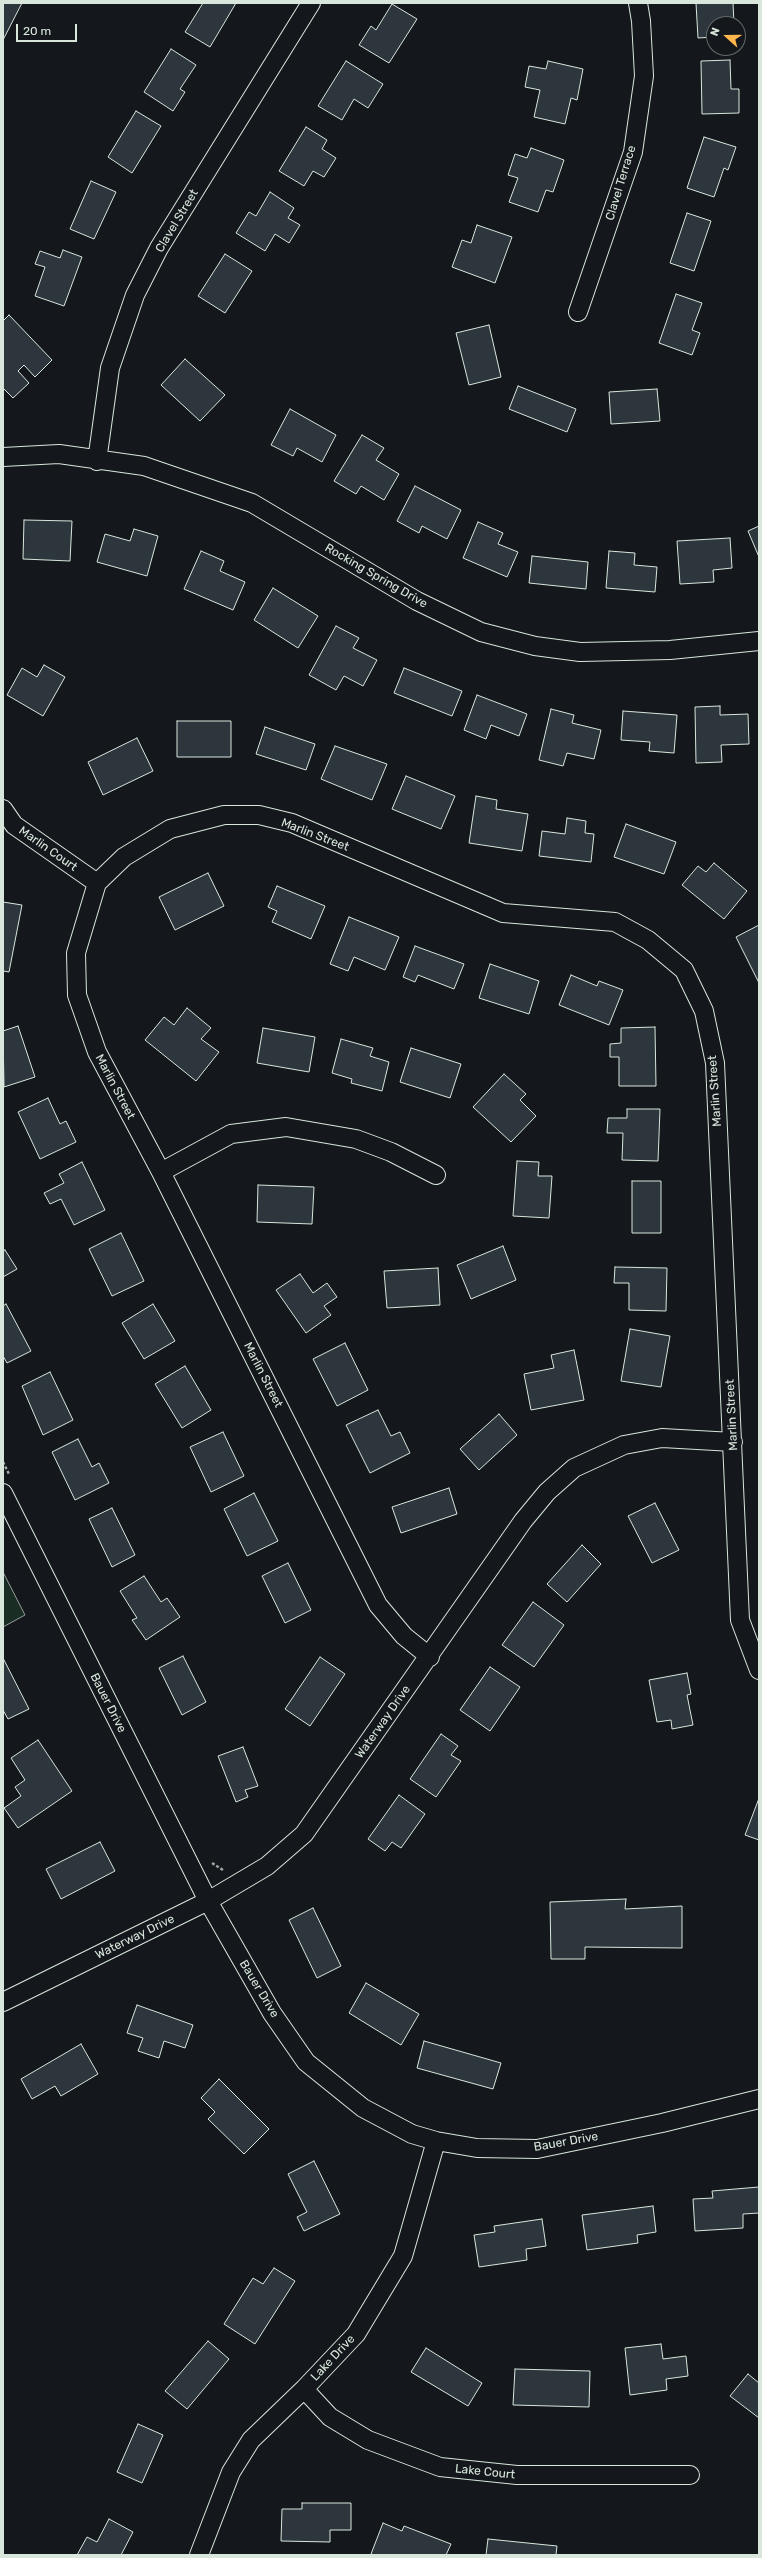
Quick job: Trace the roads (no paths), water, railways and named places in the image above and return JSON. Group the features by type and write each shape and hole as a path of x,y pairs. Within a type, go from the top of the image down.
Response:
{"street":[{"name":"Clavel Street","path":"97,461 110,368 135,295 159,248 311,3"},
{"name":"Clavel Terrace","path":"578,312 633,152 644,76 641,21 638,3"},
{"name":"Rocking Spring Drive","path":"3,457 59,454 97,461 144,466 252,503 417,601 481,632 535,646 580,652 670,650 759,641"},
{"name":"Marlin Court","path":"3,809 14,825 98,883"},
{"name":"Marlin Street","path":"430,1657 404,1636 378,1605 161,1172 97,1052 77,995 76,953 98,883 124,857 170,829 224,815 258,815 292,824 503,914 616,922 648,940 684,970 704,1011 715,1063 740,1620 759,1670"},
{"path":"161,1172 231,1134 286,1127 356,1139 391,1152 436,1175"},
{"name":"Waterway Drive","path":"3,2002 208,1901 267,1866 304,1834 430,1657 523,1522 547,1492 574,1468 624,1445 662,1438 733,1442"},
{"name":"Bauer Drive","path":"3,1493 208,1901 272,2013 306,2062 363,2108 412,2134 436,2141 477,2148 537,2149 662,2123 755,2100"},
{"name":"Lake Drive","path":"199,2555 231,2472 251,2440 304,2389 356,2334 403,2256 436,2141"},
{"name":"Lake Court","path":"304,2389 330,2417 368,2440 440,2467 517,2476 690,2475"}]}
